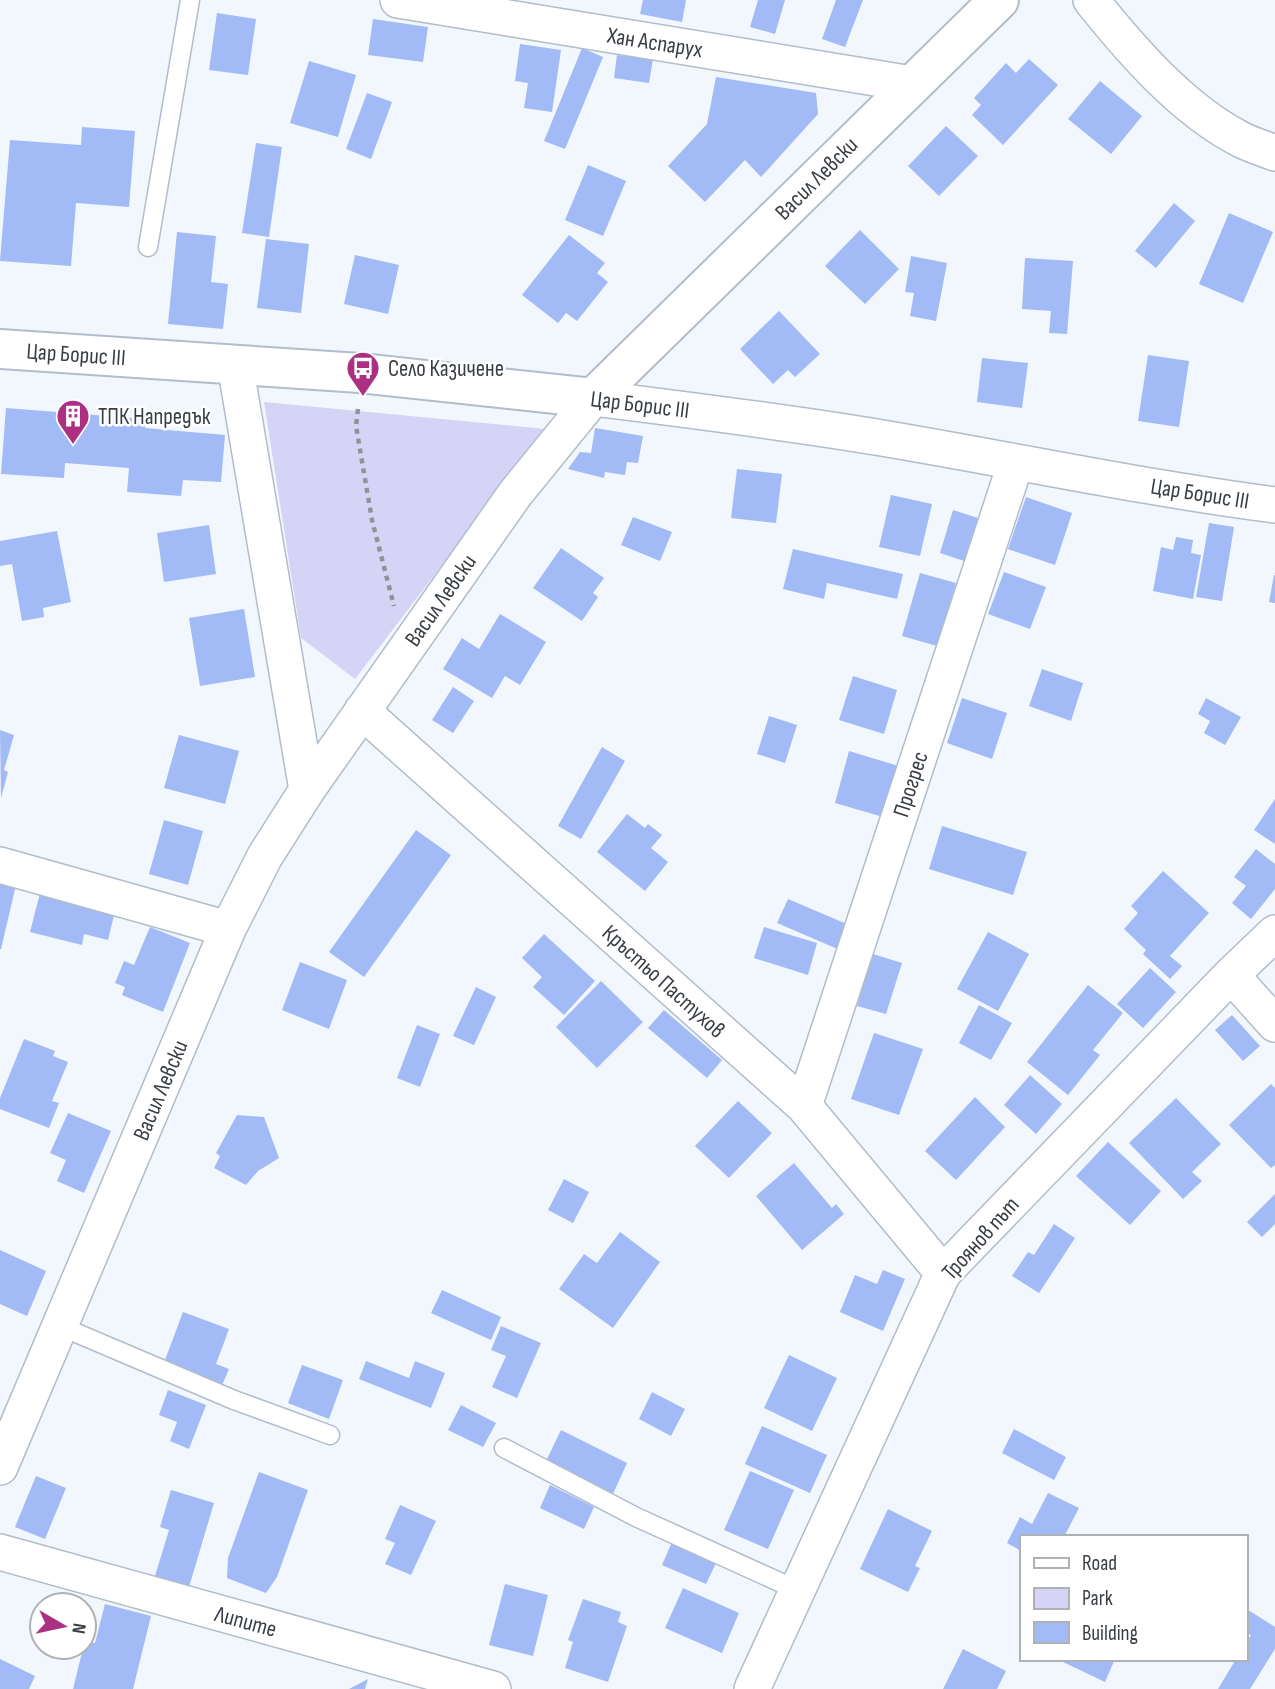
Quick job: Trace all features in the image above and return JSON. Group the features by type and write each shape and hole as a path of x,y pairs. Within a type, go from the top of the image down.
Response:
{"street":[{"name":"Хан Аспарух","path":"398,0 912,84"},
{"name":"Васил Левски","path":"0,1467 228,929 265,856 307,790 515,494 593,398 999,0"},
{"path":"1091,0 1126,44 1185,102 1240,139 1275,153"},
{"name":"Цар Борис III","path":"0,349 360,373 737,415 1184,492 1275,505"},
{"path":"235,365 307,790"},
{"name":"Прогрес","path":"804,1106 1016,462"},
{"name":"Кръстьо Пастухов","path":"362,710 804,1106 943,1273"},
{"path":"0,865 228,929"},
{"name":"Троянов път","path":"752,1689 943,1273 1231,975 1275,933"},
{"path":"1231,975 1275,1024"},
{"name":"Липите","path":"0,1552 493,1689"}],"lane":[{"path":"148,247 190,0"},
{"path":"60,1326 234,1400 330,1435"},
{"path":"504,1448 636,1517 797,1590"}],"path":[{"path":"360,373 356,426 372,520 394,605 413,638"}],"green space":[{"path":"264,402 546,429 355,679 301,638"}],"building":[{"path":"643,0 686,0 682,22 640,14"},
{"path":"758,0 785,0 775,34 750,27"},
{"path":"836,0 863,0 845,47 822,39"},
{"path":"217,13 256,19 248,75 209,70"},
{"path":"373,19 428,27 423,62 368,55"},
{"path":"520,44 561,50 552,112 524,108 528,83 515,81"},
{"path":"582,48 603,57 565,149 544,141"},
{"path":"617,55 653,59 649,83 614,78"},
{"path":"1029,59 1058,85 1003,145 972,115 981,105 974,98 1006,63 1016,73"},
{"path":"309,61 356,75 338,137 290,123"},
{"path":"716,77 816,93 818,114 761,177 745,160 705,202 668,166 707,124"},
{"path":"1100,81 1142,116 1111,154 1068,119"},
{"path":"367,93 392,102 371,159 346,149"},
{"path":"946,126 978,156 939,196 908,166"},
{"path":"82,127 135,131 129,207 76,203 71,266 0,261 10,140 81,145"},
{"path":"256,143 282,147 269,237 242,233"},
{"path":"588,165 626,181 603,236 565,220"},
{"path":"1174,203 1195,221 1156,268 1135,251"},
{"path":"1229,213 1273,232 1243,303 1199,284"},
{"path":"860,230 899,269 865,304 825,266"},
{"path":"177,232 216,236 211,282 228,284 223,329 168,324"},
{"path":"569,235 605,263 597,273 608,282 577,321 566,313 558,323 522,295"},
{"path":"266,239 309,244 301,313 257,308"},
{"path":"355,255 399,265 388,314 344,304"},
{"path":"911,256 947,263 936,321 910,316 914,293 905,292"},
{"path":"1025,258 1073,261 1067,334 1049,333 1051,311 1022,309"},
{"path":"779,311 820,354 795,377 788,370 773,384 740,349"},
{"path":"1148,355 1189,361 1179,427 1138,421"},
{"path":"982,358 1028,363 1022,408 977,402"},
{"name":"ТПК Напредък","path":"6,408 146,419 145,428 225,435 221,482 183,480 181,496 127,492 129,468 65,463 64,478 1,474"},
{"path":"595,428 643,436 638,463 627,462 625,475 605,472 604,478 568,469 580,452 591,453"},
{"path":"737,469 782,474 776,523 731,518"},
{"path":"891,495 932,504 920,556 879,547"},
{"path":"1026,497 1072,513 1055,565 1008,549"},
{"path":"953,510 981,519 967,562 940,553"},
{"path":"633,517 672,532 660,561 621,545"},
{"path":"1209,523 1234,527 1222,601 1196,597"},
{"path":"209,525 216,574 164,582 157,533"},
{"path":"57,531 71,602 43,608 44,617 22,621 12,564 0,566 0,541"},
{"path":"1176,537 1193,540 1191,553 1201,555 1193,599 1153,591 1161,547 1173,550"},
{"path":"561,548 604,578 593,593 598,597 582,621 533,588"},
{"path":"793,549 903,574 897,599 827,583 824,599 783,589"},
{"path":"1004,572 1046,587 1030,629 988,614"},
{"path":"920,573 956,583 937,646 902,636"},
{"path":"1275,575 1275,603 1269,602"},
{"path":"244,609 255,677 200,686 189,618"},
{"path":"500,614 546,642 520,685 505,676 492,698 443,669 462,638 479,649"},
{"path":"1042,669 1083,683 1071,721 1029,706"},
{"path":"853,676 897,690 884,734 839,720"},
{"path":"453,687 474,701 453,733 432,720"},
{"path":"962,698 1007,713 992,759 947,743"},
{"path":"1206,698 1241,717 1225,745 1204,733 1210,721 1198,714"},
{"path":"769,716 797,725 785,763 757,754"},
{"path":"0,730 14,735 4,770 8,772 1,798"},
{"path":"179,735 239,751 225,804 164,788"},
{"path":"602,747 625,761 581,839 558,826"},
{"path":"849,751 905,768 890,819 835,803"},
{"path":"1275,799 1275,844 1254,830"},
{"path":"627,814 645,828 648,824 662,835 651,848 668,862 645,891 597,852"},
{"path":"164,820 203,831 188,885 149,874"},
{"path":"942,826 1027,852 1013,895 929,869"},
{"path":"416,830 451,855 364,977 329,952"},
{"path":"1256,849 1275,864 1275,889 1251,919 1232,903 1246,886 1234,877"},
{"path":"1163,871 1209,913 1170,956 1182,966 1170,979 1143,954 1146,950 1124,929 1138,913 1131,906"},
{"path":"0,882 16,885 1,949 0,949"},
{"path":"40,893 115,911 108,940 84,934 82,945 30,932"},
{"path":"788,899 849,925 840,950 777,923"},
{"path":"150,927 190,943 163,1012 122,995 125,987 115,983 124,961 134,965"},
{"path":"764,927 817,943 808,975 754,958"},
{"path":"988,932 1029,954 998,1011 957,989"},
{"path":"544,934 595,981 564,1015 533,987 542,977 522,958"},
{"path":"873,954 902,963 886,1014 857,1006"},
{"path":"300,962 347,980 329,1029 282,1010"},
{"path":"1150,968 1176,992 1143,1028 1117,1004"},
{"path":"601,981 643,1022 597,1068 556,1027"},
{"path":"1088,985 1123,1013 1093,1050 1100,1055 1068,1095 1027,1062"},
{"path":"476,987 496,997 474,1045 453,1036"},
{"path":"979,1005 1012,1023 991,1060 959,1043"},
{"path":"664,1010 722,1060 707,1078 648,1028"},
{"path":"1232,1015 1260,1046 1243,1061 1215,1030"},
{"path":"417,1025 440,1034 420,1087 397,1078"},
{"path":"874,1033 923,1049 899,1115 851,1099"},
{"path":"24,1039 55,1051 53,1056 68,1062 52,1101 59,1103 49,1128 0,1109 0,1098"},
{"path":"1030,1075 1062,1104 1036,1134 1004,1105"},
{"path":"1271,1084 1275,1088 1275,1165 1271,1168 1229,1125"},
{"path":"975,1097 1005,1127 956,1180 925,1151"},
{"path":"1176,1098 1221,1144 1192,1172 1202,1181 1183,1199 1129,1143"},
{"path":"738,1101 772,1133 729,1178 695,1146"},
{"path":"68,1113 111,1131 84,1193 57,1181 66,1160 50,1153"},
{"path":"237,1115 264,1117 279,1158 258,1171 246,1185 214,1168 220,1156 216,1153"},
{"path":"1108,1142 1161,1191 1130,1225 1076,1176"},
{"path":"794,1163 832,1208 836,1204 844,1214 802,1250 756,1196"},
{"path":"564,1179 589,1192 573,1223 548,1210"},
{"path":"1275,1194 1275,1224 1262,1237 1247,1222"},
{"path":"1054,1224 1075,1238 1039,1293 1012,1276 1028,1252 1034,1255"},
{"path":"620,1232 660,1262 613,1328 559,1289 584,1254 597,1263"},
{"path":"0,1250 46,1271 27,1316 0,1304"},
{"path":"883,1270 905,1279 883,1331 840,1312 855,1275 877,1284"},
{"path":"442,1290 501,1317 491,1340 431,1313"},
{"path":"183,1312 229,1329 216,1364 229,1369 220,1390 162,1368"},
{"path":"501,1326 541,1343 517,1398 492,1387 506,1356 491,1350"},
{"path":"789,1355 837,1378 812,1431 764,1408"},
{"path":"366,1361 409,1378 415,1361 445,1373 431,1408 359,1379"},
{"path":"302,1365 343,1380 329,1419 288,1403"},
{"path":"168,1390 206,1405 189,1449 170,1441 177,1422 159,1415"},
{"path":"652,1392 685,1409 671,1436 639,1419"},
{"path":"461,1405 496,1423 483,1447 448,1430"},
{"path":"762,1426 827,1455 810,1493 745,1464"},
{"path":"1014,1429 1066,1457 1054,1480 1002,1453"},
{"path":"561,1430 627,1463 613,1494 546,1461"},
{"path":"750,1471 794,1490 768,1549 724,1530"},
{"path":"259,1472 308,1490 277,1577 266,1593 227,1578 228,1558"},
{"path":"36,1476 66,1488 45,1539 15,1527"},
{"path":"550,1485 594,1507 584,1529 540,1508"},
{"path":"171,1490 214,1503 189,1587 155,1576 169,1530 160,1527"},
{"path":"1048,1493 1079,1508 1065,1535 1020,1535 1020,1550 1007,1543 1020,1517 1032,1524"},
{"path":"400,1505 436,1521 411,1575 385,1564 395,1543 385,1539"},
{"path":"888,1509 932,1531 915,1566 920,1568 908,1592 860,1569"},
{"path":"672,1542 717,1561 706,1584 662,1565"},
{"path":"505,1584 548,1595 533,1656 489,1645"},
{"path":"683,1588 739,1613 722,1653 665,1628"},
{"path":"583,1599 621,1612 618,1622 627,1626 608,1682 565,1668 573,1642 568,1640"},
{"path":"105,1604 151,1616 133,1689 73,1689 80,1661 98,1661 98,1631"},
{"path":"1247,1609 1275,1627 1275,1649 1250,1689 1218,1689 1235,1661 1247,1661 1247,1642 1251,1635 1247,1633"},
{"path":"963,1649 1006,1671 997,1689 943,1689"},
{"path":"0,1659 35,1676 29,1689 0,1689"},
{"path":"1064,1661 1114,1661 1105,1682"},
{"path":"368,1679 365,1689 349,1689"}],"place":[{"name":"Село Казичене","path":"363,398"},
{"name":"ТПК Напредък","path":"73,446"}]}
